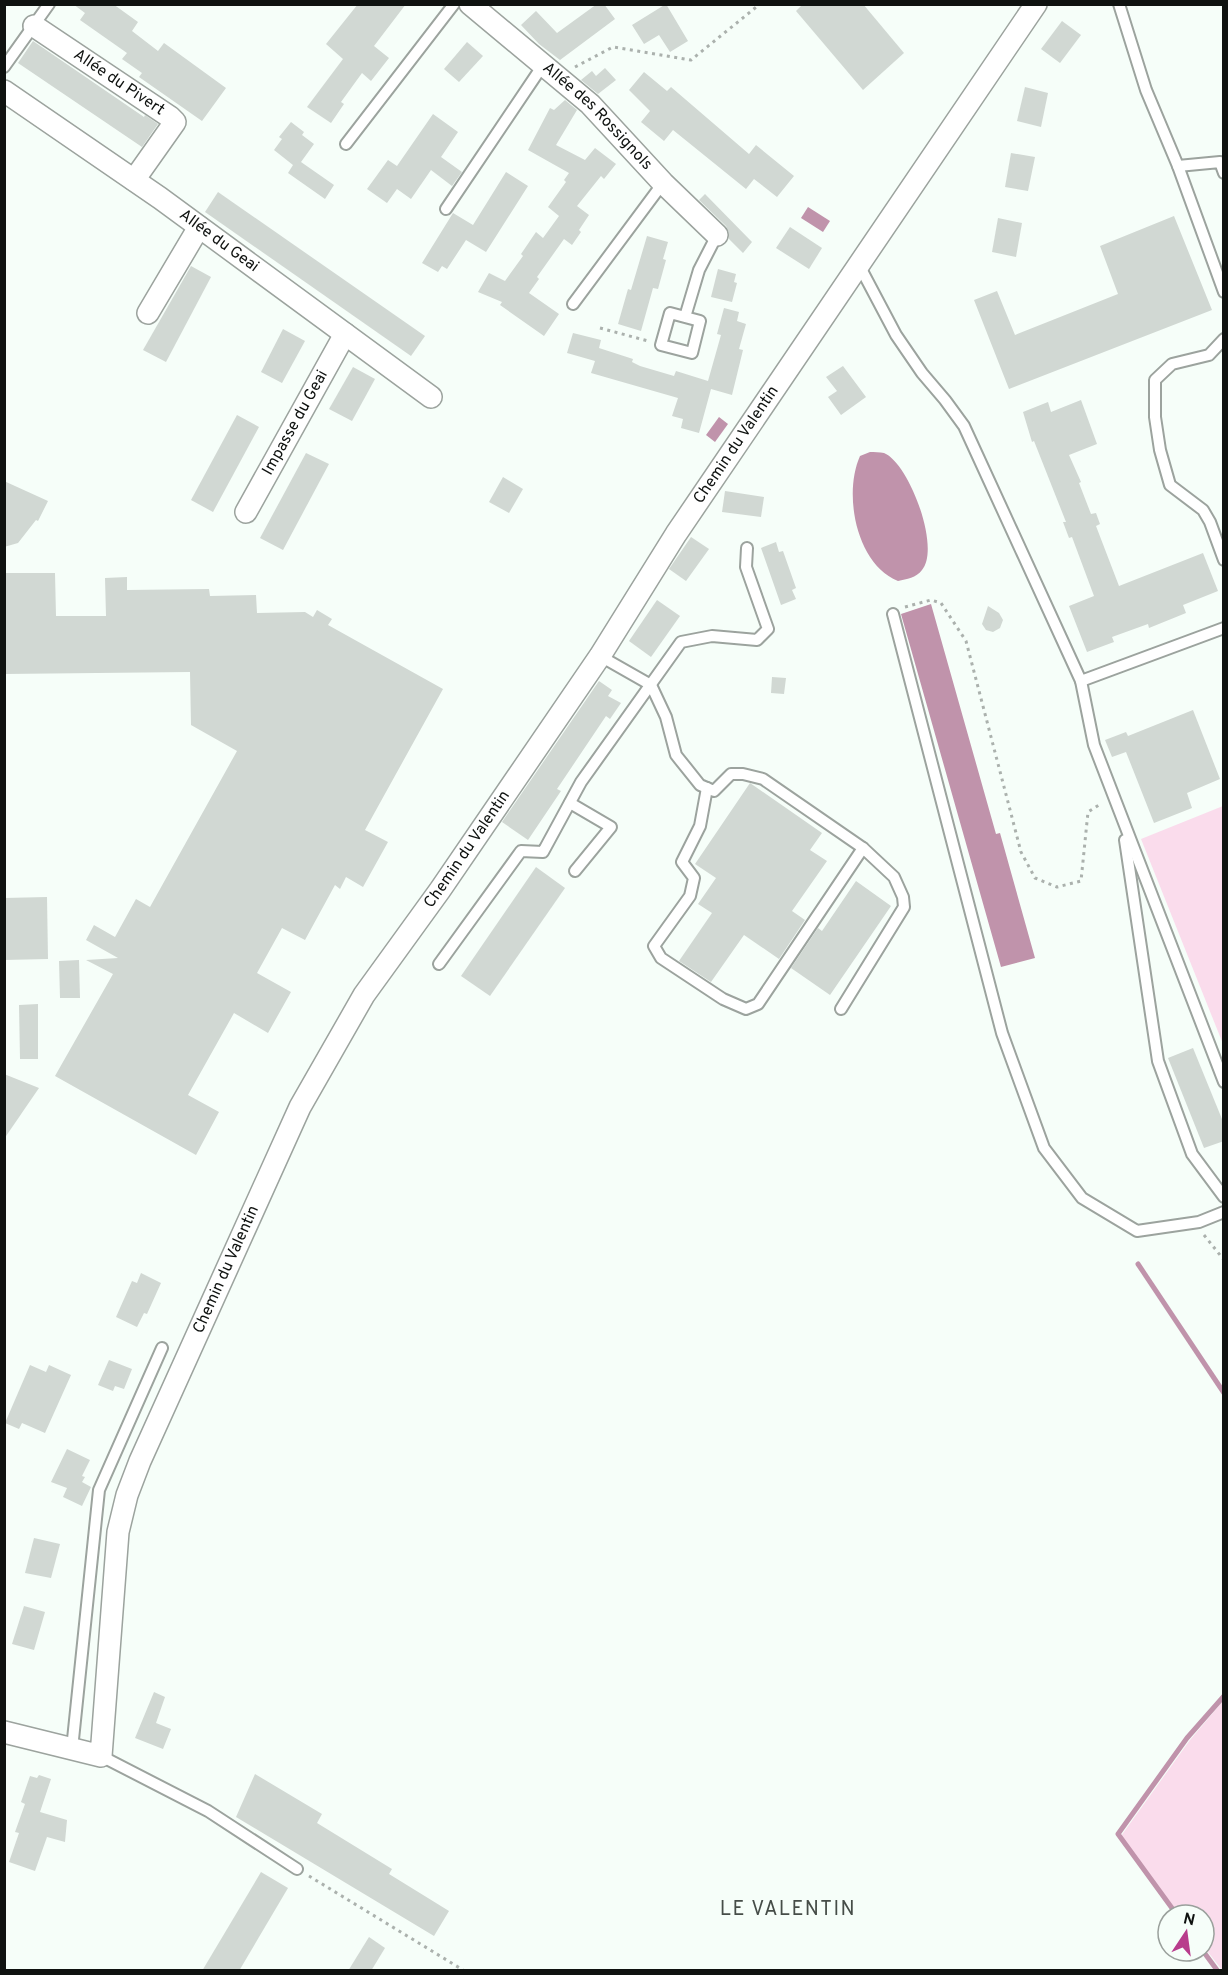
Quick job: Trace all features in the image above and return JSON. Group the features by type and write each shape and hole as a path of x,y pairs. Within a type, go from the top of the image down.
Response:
{"street":[{"name":"Allée des Rossignols","path":"470,4 590,104 663,183 717,235"},
{"name":"Chemin du Valentin","path":"101,1756 118,1532 127,1495 140,1461 300,1107 364,995 440,890 600,656 676,534 1036,4"},
{"name":"Allée du Pivert","path":"34,26 175,122 134,180"},
{"name":"Allée du Geai","path":"4,91 134,180 431,397"},
{"path":"148,313 199,227"},
{"name":"Impasse du Geai","path":"246,512 345,334"},
{"path":"4,1732 101,1756"}],"lane":[{"path":"4,67 49,4"},
{"path":"346,144 454,4"},
{"path":"1119,4 1146,90 1178,166 1224,292"},
{"path":"446,209 550,71"},
{"path":"1178,166 1220,162 1224,173"},
{"path":"573,304 663,183"},
{"path":"684,317 699,270 717,235"},
{"path":"859,265 896,335 922,373 964,426 1081,681 1094,745 1224,1082"},
{"path":"670,313 684,317 700,321 692,353 661,345 670,313"},
{"path":"1224,339 1209,355 1172,364 1155,380 1155,417 1160,450 1170,484 1203,510 1210,522 1224,560"},
{"path":"439,964 521,851 543,852 581,782 681,642 712,636 757,640 768,629 746,567 747,548"},
{"path":"893,614 1002,1033 1044,1148 1082,1198 1137,1231 1199,1222 1224,1212"},
{"path":"1081,681 1224,628"},
{"path":"600,656 651,685 666,717 676,755 700,785 714,791 730,774 743,774 763,779 863,848 894,877 903,897 904,908 841,1009"},
{"path":"707,788 700,826 682,862 694,878 690,896 654,946 661,958 723,999 746,1009 758,1004 863,848"},
{"path":"570,803 611,827 575,871"},
{"path":"1122,819 1158,1061 1192,1154 1224,1197"},
{"path":"75,1749 99,1490 162,1348"},
{"path":"101,1756 208,1811 297,1869"}],"path":[{"path":"550,71 613,47 691,60 760,4"},
{"path":"600,328 661,345"},
{"path":"893,614 902,608 931,600 941,603 966,641 1022,852 1035,878 1057,887 1081,881 1088,812 1113,795"},
{"path":"1199,1222 1202,1233 1224,1260"},
{"path":"297,1869 464,1971"}],"shaded area":[{"path":"808,207 830,221 823,232 801,218"},
{"path":"719,417 728,424 715,442 706,435"},
{"path":"870,452 884,453 894,460 903,472 920,507 928,544 927,559 920,573 908,579 898,581 872,560 857,526 853,508 855,472 860,456"},
{"path":"931,604 996,834 1000,833 1035,958 1001,967 901,614"},
{"path":"1223,806 1223,1044 1141,839"},
{"path":"1223,1701 1224,1970 1216,1962 1216,1903 1171,1903 1121,1836 1190,1740"}],"building":[{"path":"73,4 113,4 138,22 132,31 158,51 164,43 226,88 202,121 139,77 142,73 122,59 127,53 80,20 85,13"},
{"path":"358,4 406,4 374,46 389,58 371,81 362,73 341,102 344,104 331,123 307,107 343,59 326,44"},
{"path":"597,4 604,4 615,19 560,60 539,44 521,25 536,11 557,33"},
{"path":"666,4 688,41 670,52 659,35 644,44 632,25"},
{"path":"803,4 863,4 904,53 863,90 796,11"},
{"path":"1062,21 1081,35 1060,63 1041,49"},
{"path":"33,41 144,117 145,115 158,124 142,147 18,63"},
{"path":"467,42 483,56 459,82 444,69"},
{"path":"605,68 616,80 598,94 581,80 592,71 596,76"},
{"path":"644,72 667,91 671,87 749,154 756,145 794,176 777,197 754,179 746,189 673,130 664,141 641,122 650,111 629,90"},
{"path":"1025,87 1048,93 1041,127 1017,121"},
{"path":"565,100 577,110 556,145 585,160 595,148 616,164 604,179 601,176 577,206 589,215 579,230 581,232 572,245 564,239 537,277 539,279 529,293 559,314 544,336 500,305 502,302 478,292 489,273 505,281 523,256 521,254 536,232 543,238 559,216 548,207 566,182 564,180 569,173 528,150 550,108 554,110"},
{"path":"433,114 458,132 441,157 462,172 452,186 431,170 411,199 397,189 387,203 367,189 388,160 397,166"},
{"path":"291,122 314,144 301,162 334,185 325,199 288,173 293,165 274,150 282,139 279,137"},
{"path":"1011,153 1035,157 1028,191 1005,187"},
{"path":"506,172 528,186 486,252 466,240 447,269 442,266 438,272 422,263 453,213 473,225"},
{"path":"218,192 425,336 411,356 205,212"},
{"path":"705,194 752,242 743,253 729,239 726,226 699,200"},
{"path":"1174,216 1212,310 1009,389 974,300 997,291 1015,335 1118,294 1100,246"},
{"path":"998,218 1022,223 1016,257 992,252"},
{"path":"790,227 822,248 809,269 776,248"},
{"path":"647,236 668,242 658,289 653,288 641,331 618,324"},
{"path":"191,266 211,277 166,362 143,350"},
{"path":"718,269 736,274 734,282 737,283 732,302 711,297"},
{"path":"724,308 739,312 737,321 746,324 739,349 743,350 732,395 711,389 699,433 681,428 683,419 672,416 678,398 591,373 595,361 567,353 573,333 601,340 599,348 633,359 632,362 640,366 674,376 676,371 708,381 721,335 717,334"},
{"path":"283,329 305,341 282,383 261,372"},
{"path":"843,366 866,397 841,415 828,397 837,391 826,377"},
{"path":"353,367 375,379 352,421 329,409"},
{"path":"1081,400 1097,444 1069,455 1081,482 1079,483 1091,514 1096,513 1100,524 1096,526 1119,586 1203,553 1218,591 1183,605 1186,613 1149,628 1148,624 1112,637 1114,642 1087,652 1069,606 1094,596 1072,537 1069,538 1063,522 1066,522 1034,441 1032,442 1023,412 1048,402 1051,412"},
{"path":"237,415 259,427 213,512 191,500"},
{"path":"306,453 329,464 283,550 260,538"},
{"path":"503,477 523,489 509,513 489,502"},
{"path":"4,481 48,501 38,521 36,520 18,543 4,547"},
{"path":"725,491 764,497 761,517 722,512"},
{"path":"691,537 709,549 686,581 669,569"},
{"path":"776,542 779,552 783,551 796,588 792,590 796,599 781,605 761,548"},
{"path":"5,573 55,573 56,616 106,616 105,578 127,577 127,590 209,589 210,596 256,595 257,613 305,612 313,617 317,610 332,619 328,625 443,689 365,830 388,842 363,887 346,877 340,889 335,885 305,940 282,928 257,973 291,992 268,1033 234,1013 188,1095 219,1112 196,1155 55,1076 113,974 86,960 118,958 86,940 94,925 115,937 136,899 150,907 237,751 191,725 190,672 4,674"},
{"path":"657,600 680,616 651,657 629,641"},
{"path":"988,606 999,613 1003,620 1000,628 993,632 986,630 982,624"},
{"path":"772,677 786,678 784,694 771,693"},
{"path":"599,681 612,690 608,696 621,703 610,719 606,716 557,789 561,791 528,840 502,822"},
{"path":"1193,710 1220,779 1187,793 1192,808 1154,823 1126,752 1112,757 1105,740 1126,732 1128,736"},
{"path":"750,783 822,833 810,850 827,861 792,911 805,920 779,959 744,935 711,982 679,961 712,913 698,904 716,878 695,864"},
{"path":"536,867 565,888 490,996 461,976"},
{"path":"856,881 891,906 830,995 791,968 818,928 822,931"},
{"path":"47,897 48,959 4,960 4,898"},
{"path":"79,960 80,998 60,998 59,961"},
{"path":"38,1004 38,1059 20,1059 19,1005"},
{"path":"1193,1048 1224,1124 1224,1141 1204,1148 1168,1058"},
{"path":"4,1074 39,1088 4,1139"},
{"path":"141,1273 161,1283 147,1314 144,1313 137,1327 116,1317 132,1281 137,1283"},
{"path":"109,1360 132,1369 124,1389 115,1386 113,1391 98,1385"},
{"path":"30,1365 46,1372 49,1365 71,1375 45,1433 22,1423 19,1429 5,1423"},
{"path":"67,1449 90,1460 82,1476 85,1477 82,1482 91,1487 82,1506 63,1497 67,1488 51,1482"},
{"path":"34,1538 60,1544 51,1578 25,1573"},
{"path":"24,1606 45,1612 34,1650 12,1644"},
{"path":"154,1692 165,1697 156,1723 171,1729 163,1749 135,1738"},
{"path":"255,1774 322,1814 317,1823 392,1869 389,1874 449,1911 434,1936 236,1817"},
{"path":"39,1775 51,1779 40,1812 67,1820 65,1842 47,1837 35,1871 9,1862 19,1833 15,1832 25,1804 21,1802 30,1776 37,1778"},
{"path":"261,1872 288,1888 239,1971 202,1971"},
{"path":"369,1937 385,1948 371,1971 348,1971"}],"waterway":[{"path":"1138,1264 1224,1393"},
{"path":"1168,1903 1118,1834 1187,1738 1224,1696"},
{"path":"1212,1963 1217,1970"}],"district":[{"name":"LE VALENTIN","path":"788,1910"}]}
